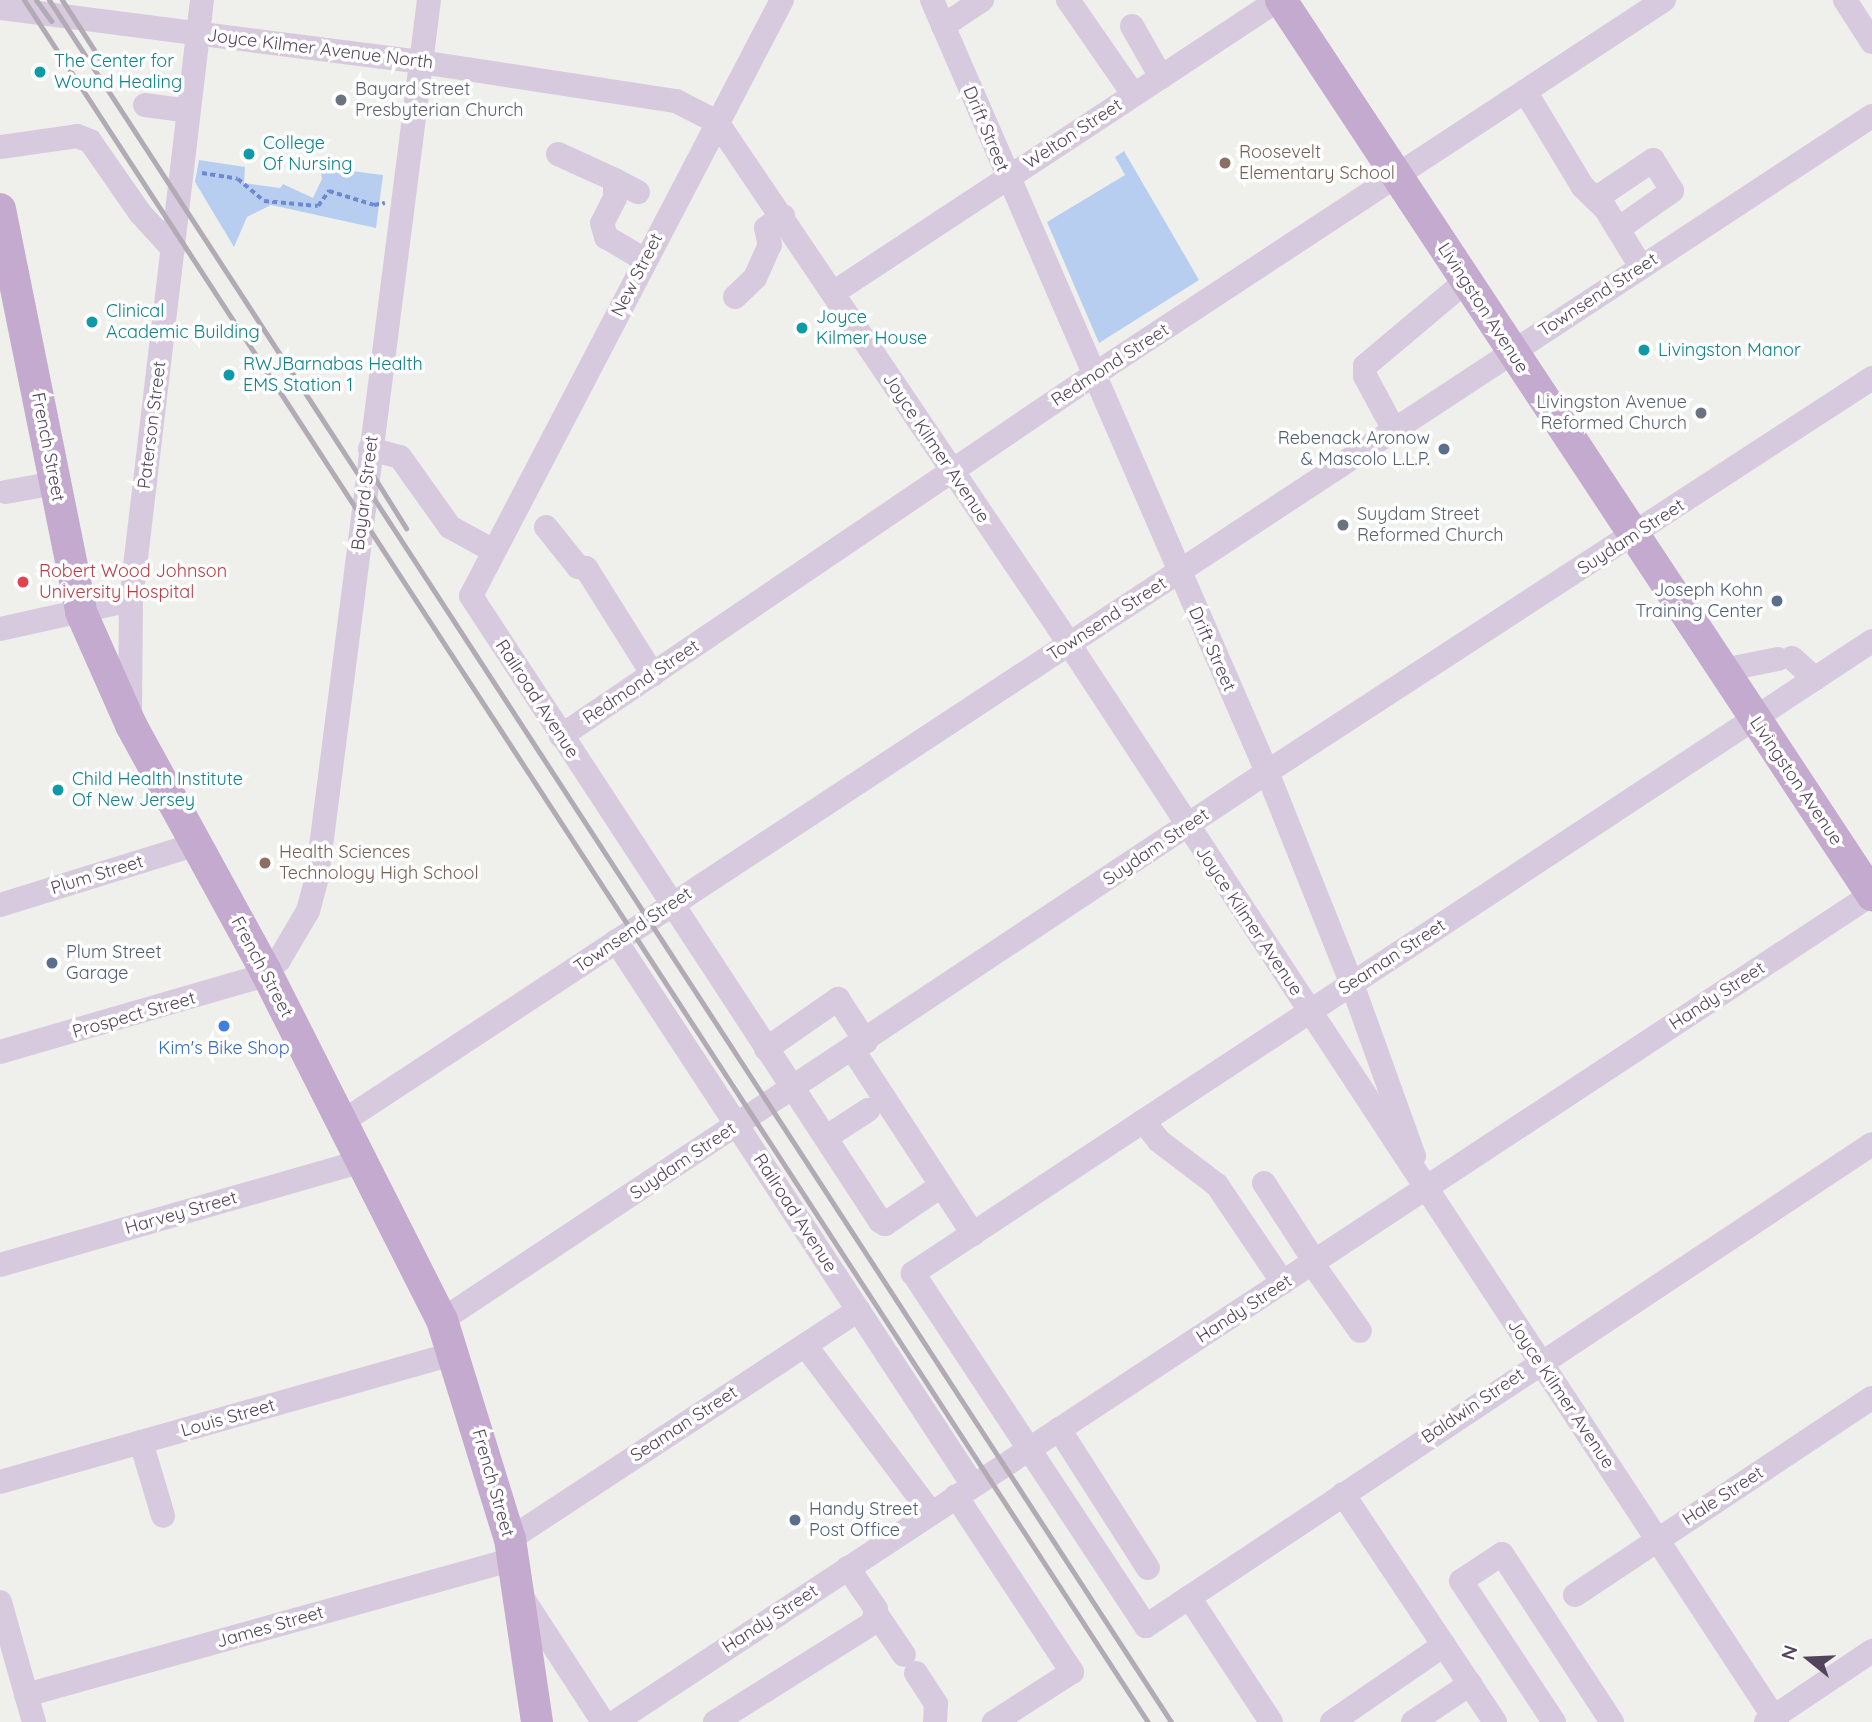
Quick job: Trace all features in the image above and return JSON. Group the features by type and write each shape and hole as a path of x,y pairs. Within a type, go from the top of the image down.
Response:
{"main road":[{"name":"Livingston Avenue","path":"1280,0 1872,894"},
{"name":"French Street","path":"0,209 81,612 131,725 194,845 265,970 442,1320 455,1353 512,1549 537,1722"}],"street":[{"path":"84,0 97,22"},
{"name":"Paterson Street","path":"131,725 131,600 202,0"},
{"name":"Bayard Street","path":"265,970 291,945 313,896 429,0"},
{"name":"New Street","path":"494,551 782,0"},
{"name":"Drift Street","path":"932,0 1006,177 1266,772 1352,984 1425,1190"},
{"path":"943,26 982,0"},
{"path":"1068,0 1133,94"},
{"name":"Welton Street","path":"833,293 1006,177 1280,0"},
{"name":"Redmond Street","path":"561,736 1094,374 1664,0"},
{"path":"1845,0 1872,42"},
{"name":"Joyce Kilmer Avenue North","path":"0,8 421,62 676,101 717,122"},
{"path":"1132,26 1160,77"},
{"path":"1525,92 1641,267"},
{"path":"145,105 189,111"},
{"name":"Townsend Street","path":"342,1122 1872,116"},
{"name":"Joyce Kilmer Avenue","path":"717,122 1069,643 1186,828 1658,1540 1772,1720"},
{"path":"0,147 83,137 173,249"},
{"path":"558,154 638,192"},
{"path":"1595,199 1653,160 1672,191 1618,229"},
{"path":"615,180 615,198 602,223 606,237 645,260"},
{"path":"735,297 755,278 770,246 766,228 783,216"},
{"path":"1394,430 1365,376 1365,366 1466,281"},
{"name":"Suydam Street","path":"442,1320 859,1046 1266,772 1633,536 1872,378"},
{"path":"370,449 400,457 450,527 494,551"},
{"path":"6,492 55,483"},
{"path":"546,527 578,567 586,569 653,675"},
{"name":"Railroad Avenue","path":"494,551 471,596 766,1049 828,1136 885,1224 941,1186"},
{"path":"0,629 131,600"},
{"name":"Seaman Street","path":"1027,1451 912,1273 1872,641"},
{"path":"1723,670 1785,659 1815,678"},
{"name":"Plum Street","path":"0,905 194,845"},
{"name":"Handy Street","path":"615,1722 1872,894"},
{"name":"Railroad Avenue","path":"616,941 858,1310 1072,1672 994,1722"},
{"name":"Prospect Street","path":"0,1052 236,986 265,970"},
{"path":"766,1049 838,999 859,1046 941,1186 973,1234"},
{"path":"828,1136 867,1110"},
{"path":"1143,1121 1158,1141 1217,1185 1283,1283"},
{"name":"Baldwin Street","path":"1027,1451 1146,1626 1539,1362 1872,1143"},
{"name":"Harvey Street","path":"0,1265 362,1161"},
{"path":"1264,1183 1360,1331"},
{"name":"Seaman Street","path":"512,1549 858,1310"},
{"path":"805,1345 931,1513"},
{"name":"Louis Street","path":"0,1482 455,1353"},
{"name":"Hale Street","path":"1575,1595 1872,1398"},
{"path":"1059,1429 1148,1569"},
{"path":"141,1442 163,1516"},
{"path":"1343,1494 1495,1722"},
{"name":"James Street","path":"26,1695 512,1549"},
{"path":"1554,1722 1461,1581 1502,1554 1612,1722"},
{"path":"848,1568 936,1704 935,1722"},
{"path":"520,1593 603,1722"},
{"path":"1189,1597 1271,1722"},
{"path":"0,1602 34,1722"},
{"path":"715,1722 873,1623 877,1615"},
{"path":"1332,1722 1444,1645"},
{"path":"1772,1720 1872,1651"},
{"path":"1413,1722 1470,1684"}],"path":[{"path":"196,173 239,179 264,201 318,205 328,191 374,205 403,199"}],"shaded area":[{"path":"1124,151 1199,280 1099,343 1047,222 1125,175 1115,157"},
{"path":"199,160 245,167 244,183 280,188 283,184 313,198 322,179 320,167 383,175 376,228 271,205 247,217 234,247 195,182"}],"railway":[{"path":"24,0 1148,1722"},
{"path":"36,0 51,21"},
{"path":"49,0 1171,1722"},
{"path":"62,0 100,59"},
{"path":"369,469 406,528"}],"place":[{"name":"The Center for Wound Healing","path":"40,72"},
{"name":"Bayard Street Presbyterian Church","path":"341,100"},
{"name":"College Of Nursing","path":"249,154"},
{"name":"Roosevelt Elementary School","path":"1225,163"},
{"name":"Clinical Academic Building","path":"92,322"},
{"name":"Joyce Kilmer House","path":"802,328"},
{"name":"Livingston Manor","path":"1644,350"},
{"name":"RWJBarnabas Health EMS Station 1","path":"229,375"},
{"name":"Livingston Avenue Reformed Church","path":"1701,413"},
{"name":"Rebenack Aronow & Mascolo L.L.P.","path":"1444,449"},
{"name":"Suydam Street Reformed Church","path":"1343,525"},
{"name":"Robert Wood Johnson University Hospital","path":"23,582"},
{"name":"Joseph Kohn Training Center","path":"1777,601"},
{"name":"Child Health Institute Of New Jersey","path":"58,790"},
{"name":"Health Sciences Technology High School","path":"265,863"},
{"name":"Plum Street Garage","path":"52,963"},
{"name":"Kim's Bike Shop","path":"224,1026"},
{"name":"Handy Street Post Office","path":"795,1520"}]}
